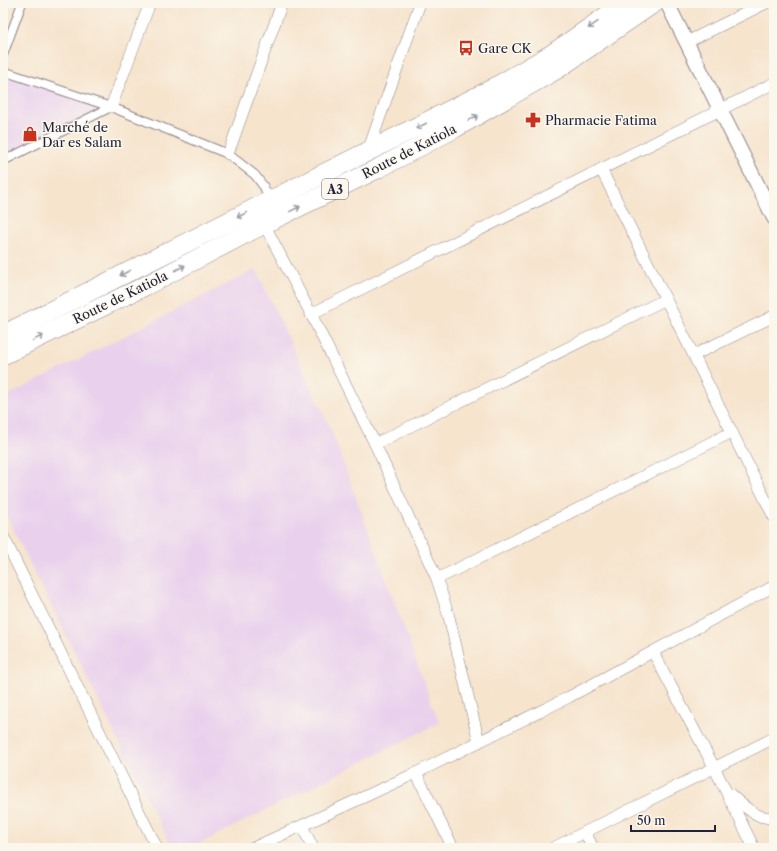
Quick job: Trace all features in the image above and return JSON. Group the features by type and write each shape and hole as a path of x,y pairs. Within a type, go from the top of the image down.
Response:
{"highway":[{"name":"Route de Katiola","path":"3,335 492,89 552,54 625,3"},
{"name":"Route de Katiola","path":"3,355 148,285 264,224 378,168 498,104 559,68 654,3"}],"street":[{"path":"3,55 22,3"},
{"path":"3,161 111,108 150,3"},
{"path":"228,154 282,3"},
{"path":"368,152 420,3"},
{"path":"668,3 774,218"},
{"path":"687,42 766,3"},
{"path":"3,71 111,108 228,154 255,175 264,187 270,201"},
{"path":"311,314 774,83"},
{"path":"601,169 774,517"},
{"path":"264,224 311,314 375,444 437,579 449,617 479,742"},
{"path":"375,444 666,299"},
{"path":"694,356 774,316"},
{"path":"437,579 732,432"},
{"path":"3,536 157,848"},
{"path":"253,848 416,774 569,697 774,586"},
{"path":"653,652 754,848"},
{"path":"553,848 774,738"},
{"path":"416,774 453,848"},
{"path":"725,790 751,811 760,816 769,816 774,819"},
{"path":"302,826 313,848"},
{"path":"585,832 593,848"}],"shaded area":[{"name":"Marché de Dar es Salam","path":"3,69 111,107 3,161"},
{"path":"256,269 332,432 439,723 191,848 172,848 3,509 3,398"}],"place":[{"name":"Gare CK","path":"466,48"},
{"name":"Pharmacie Fatima","path":"533,120"},
{"name":"Marché de Dar es Salam","path":"30,134"}]}
